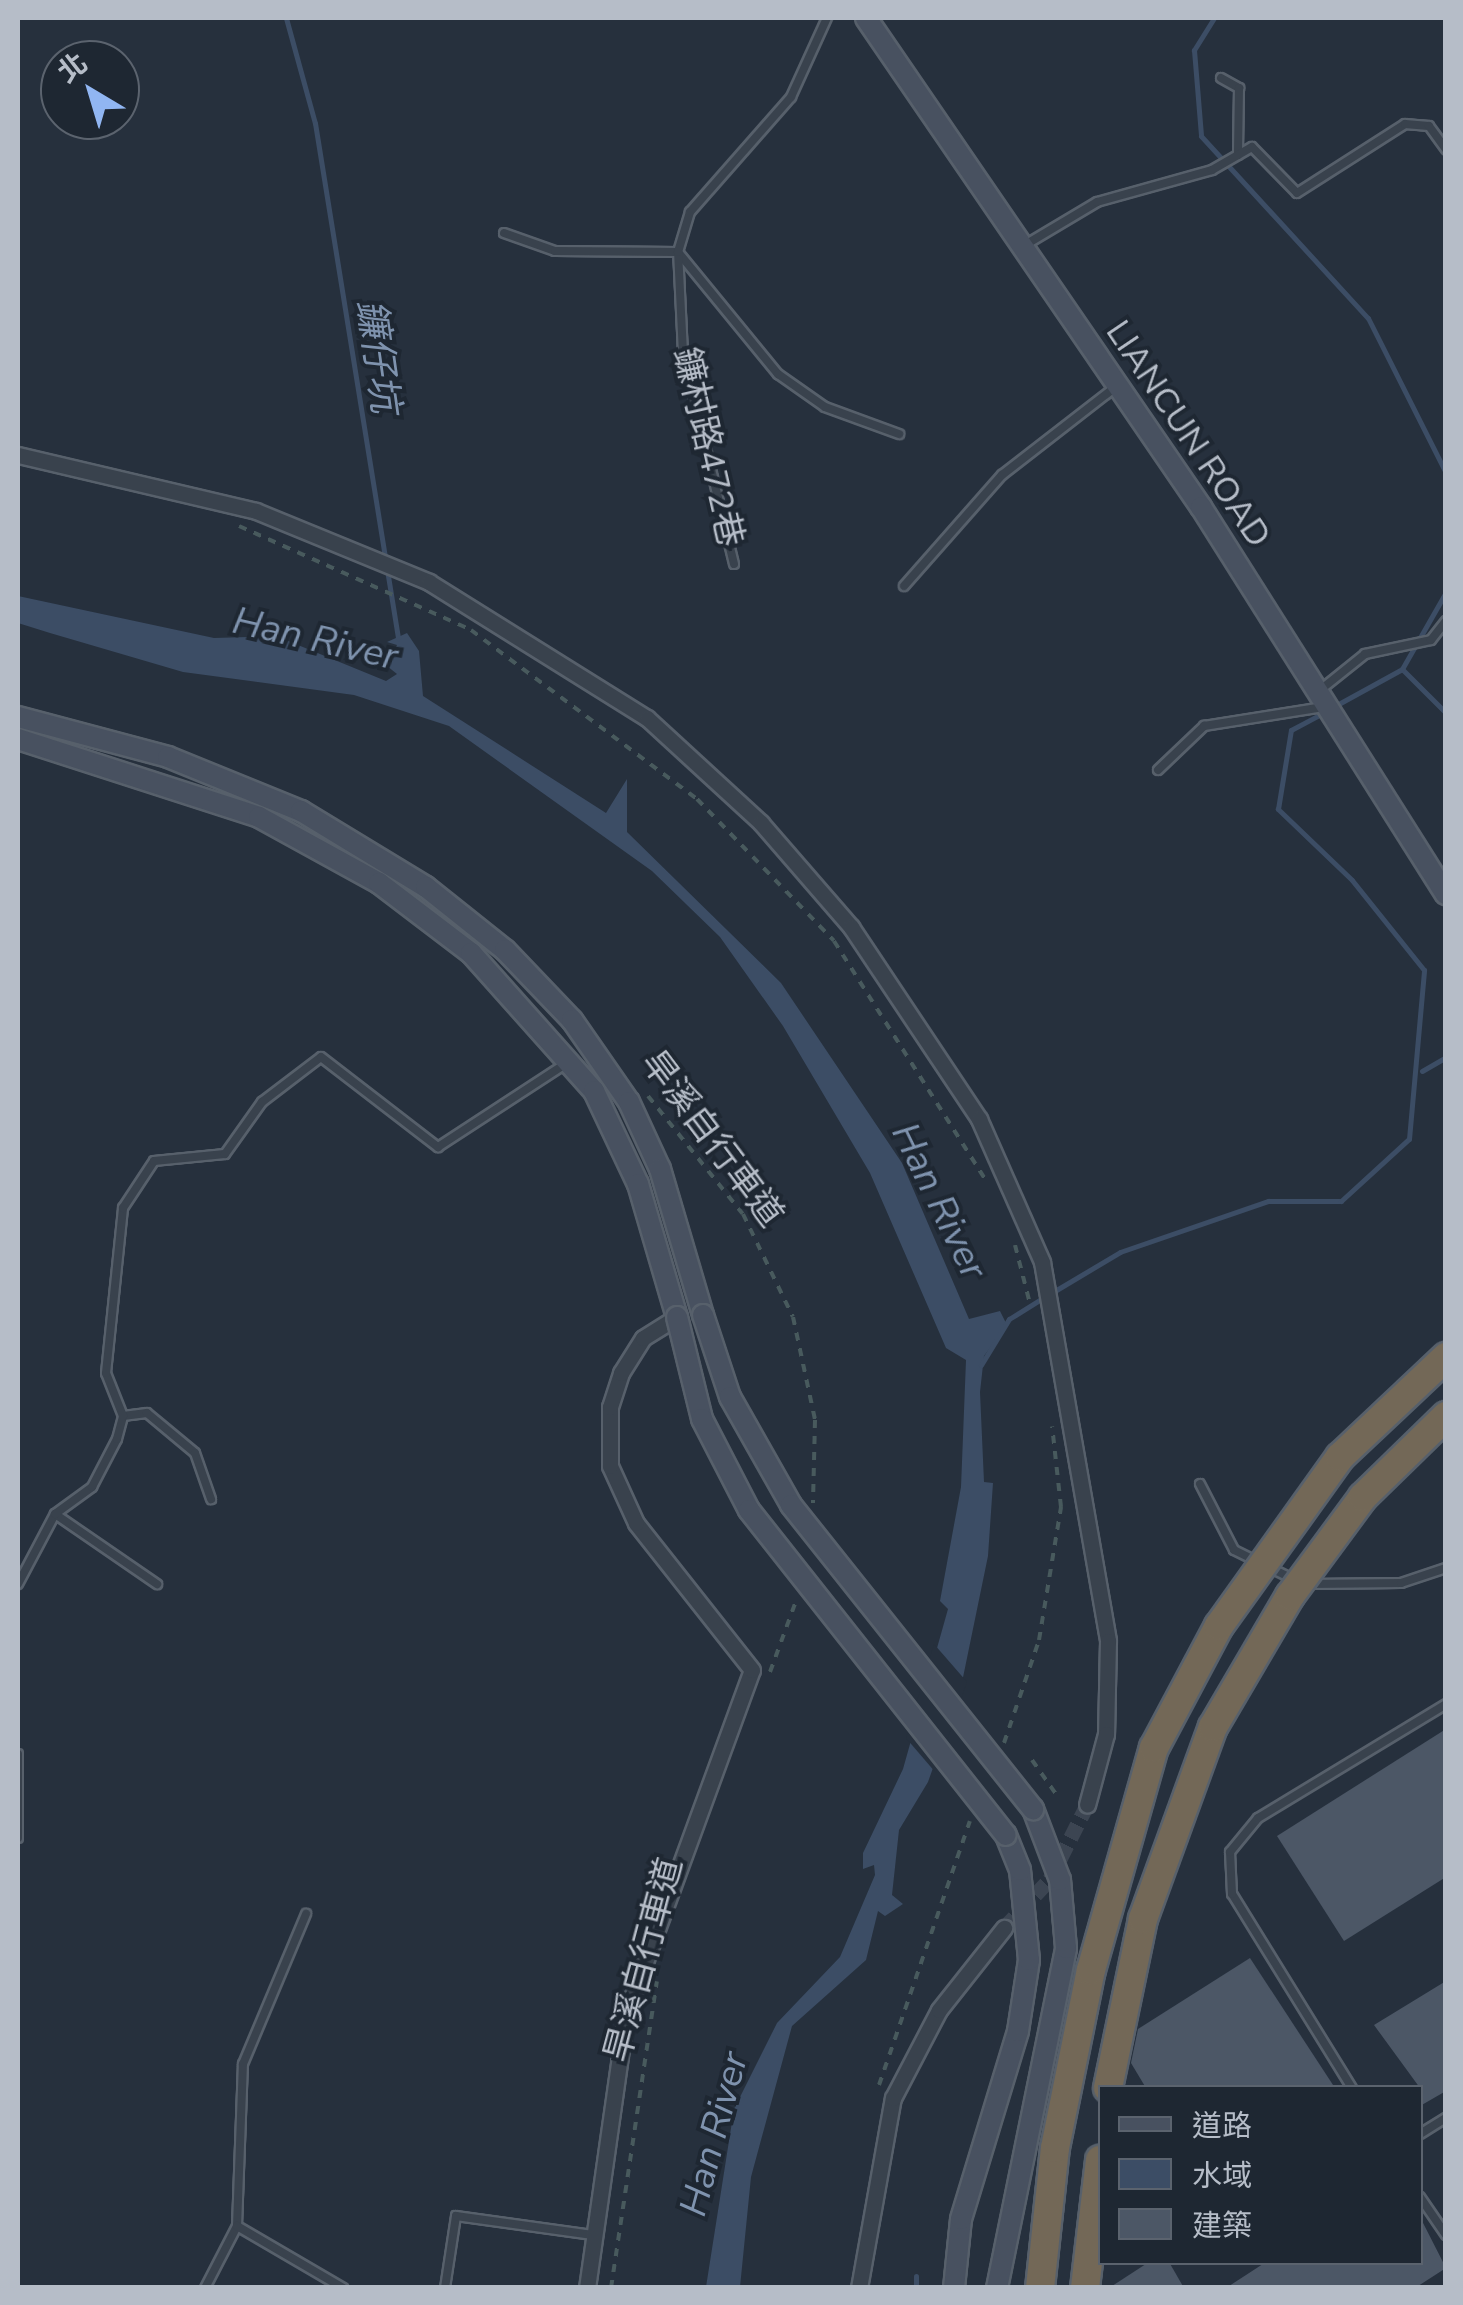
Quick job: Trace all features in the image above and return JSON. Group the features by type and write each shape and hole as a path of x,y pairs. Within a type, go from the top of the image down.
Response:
{"highway":[{"path":"1040,2288 1055,2148 1091,1970 1154,1748 1219,1626 1340,1457 1446,1357"},
{"path":"1109,2085 1142,1920 1213,1727 1352,1511 1446,1416"},
{"path":"1084,2288 1098,2176"}],"street":[{"name":"LIANCUN ROAD","path":"866,18 1117,386 1324,699 1446,894"},
{"path":"18,455 256,511 429,582 647,718 761,822 851,927 979,1120 1026,1218 1053,1302 1108,1641 1106,1734 1087,1805"},
{"path":"18,717 168,757 301,811 412,878 506,950 572,1020 628,1102 660,1168 730,1398 791,1505 1033,1809 1060,1880 1066,1948 997,2288"},
{"path":"18,740 210,795 318,847 471,953 572,1060 638,1184 702,1419 748,1510 1006,1835 1020,1870 1029,1960 1018,2031 961,2220 954,2288"},
{"path":"586,2288 626,2014 752,1670 636,1524 610,1466 610,1407 621,1373 644,1338 677,1317"},
{"path":"859,2288 893,2098 939,2010 1004,1928"}],"lane":[{"name":"鐮村路472巷","path":"734,564 683,353 678,252 690,212 791,97 828,18"},
{"path":"1221,78 1239,88 1238,155"},
{"path":"1024,246 1097,202 1252,147 1297,193 1405,124 1429,126 1446,149"},
{"path":"504,233 555,250 678,252 778,374 824,408 898,434"},
{"path":"904,586 1002,475 1117,386"},
{"path":"1158,770 1204,726 1324,699 1365,654 1431,640 1446,621"},
{"path":"18,1584 55,1514 92,1486 122,1416 106,1373 122,1208 154,1161 225,1154 262,1102 321,1057 438,1146 572,1060"},
{"path":"122,1416 147,1414 195,1453 212,1499"},
{"path":"1200,1484 1234,1550 1293,1580 1336,1589 1446,1568"},
{"path":"55,1514 156,1584"},
{"path":"1350,2085 1232,1894 1230,1852 1258,1818 1446,1704"},
{"path":"18,1754 24,1772 18,1838"},
{"path":"206,2288 237,2226 243,2064 306,1914"},
{"path":"1423,2132 1446,2118"},
{"path":"1423,2200 1446,2235"},
{"path":"445,2288 456,2216 593,2235"},
{"path":"237,2226 343,2288"}],"path":[{"path":"230,522 471,630 572,702 750,849 834,941 997,1200"},
{"name":"旱溪自行車道","path":"645,1092 743,1214 793,1317 814,1420 810,1518"},
{"path":"1012,1236 1033,1312"},
{"path":"1004,1743 1039,1640 1060,1506 1050,1410"},
{"path":"766,1681 800,1592"},
{"path":"1032,1760 1056,1794"},
{"name":"旱溪自行車道","path":"611,2288 658,1976"}],"water":[{"path":"18,596 214,638 276,636 386,681 397,674 387,666 397,645 387,642 407,633 419,651 423,696 606,813 627,779 627,832 781,983 902,1163 969,1319 1000,1311 1007,1325 984,1356 980,1392 984,1482 993,1483 988,1556 960,1692 928,1782 899,1830 892,1895 903,1904 885,1916 878,1911 866,1960 792,2026 751,2177 740,2287 706,2287 734,2109 777,2023 840,1957 875,1875 874,1865 863,1869 863,1853 903,1769 948,1609 940,1601 961,1487 966,1360 946,1348 870,1173 783,1026 720,937 652,871 449,726 354,695 183,672 50,633 18,623"}],"pier":[{"path":"934,1644 967,1682 936,1773 906,1738"}],"building":[{"path":"1446,1729 1446,1877 1344,1941 1277,1836"},
{"path":"1250,1958 1333,2085 1144,2085 1131,2063 1138,2029"},
{"path":"1446,1981 1446,2091 1423,2104 1423,2085 1418,2085 1374,2025"},
{"path":"1423,2223 1446,2268 1415,2288 1226,2288 1261,2265 1423,2265"},
{"path":"1144,2265 1171,2265 1184,2288 1109,2288"}],"waterway":[{"name":"鐮仔坑","path":"286,18 315,123 398,638"},
{"path":"1214,18 1194,50 1201,136 1368,318 1446,473"},
{"path":"1333,707 1402,669 1446,592"},
{"path":"1402,669 1446,713"},
{"path":"1053,1292 1120,1252 1268,1201 1341,1201 1409,1139 1424,970 1352,880 1278,809 1291,730 1323,713"},
{"path":"1422,1071 1446,1057"},
{"path":"981,1365 1009,1319 1043,1298"},
{"path":"916,2276 916,2288"}],"tunnel":[{"path":"1004,1928 1050,1879 1087,1805"}],"water label":[{"name":"Han River","path":"315,639"},
{"name":"Han River","path":"939,1201"},
{"name":"Han River","path":"714,2134"}]}
